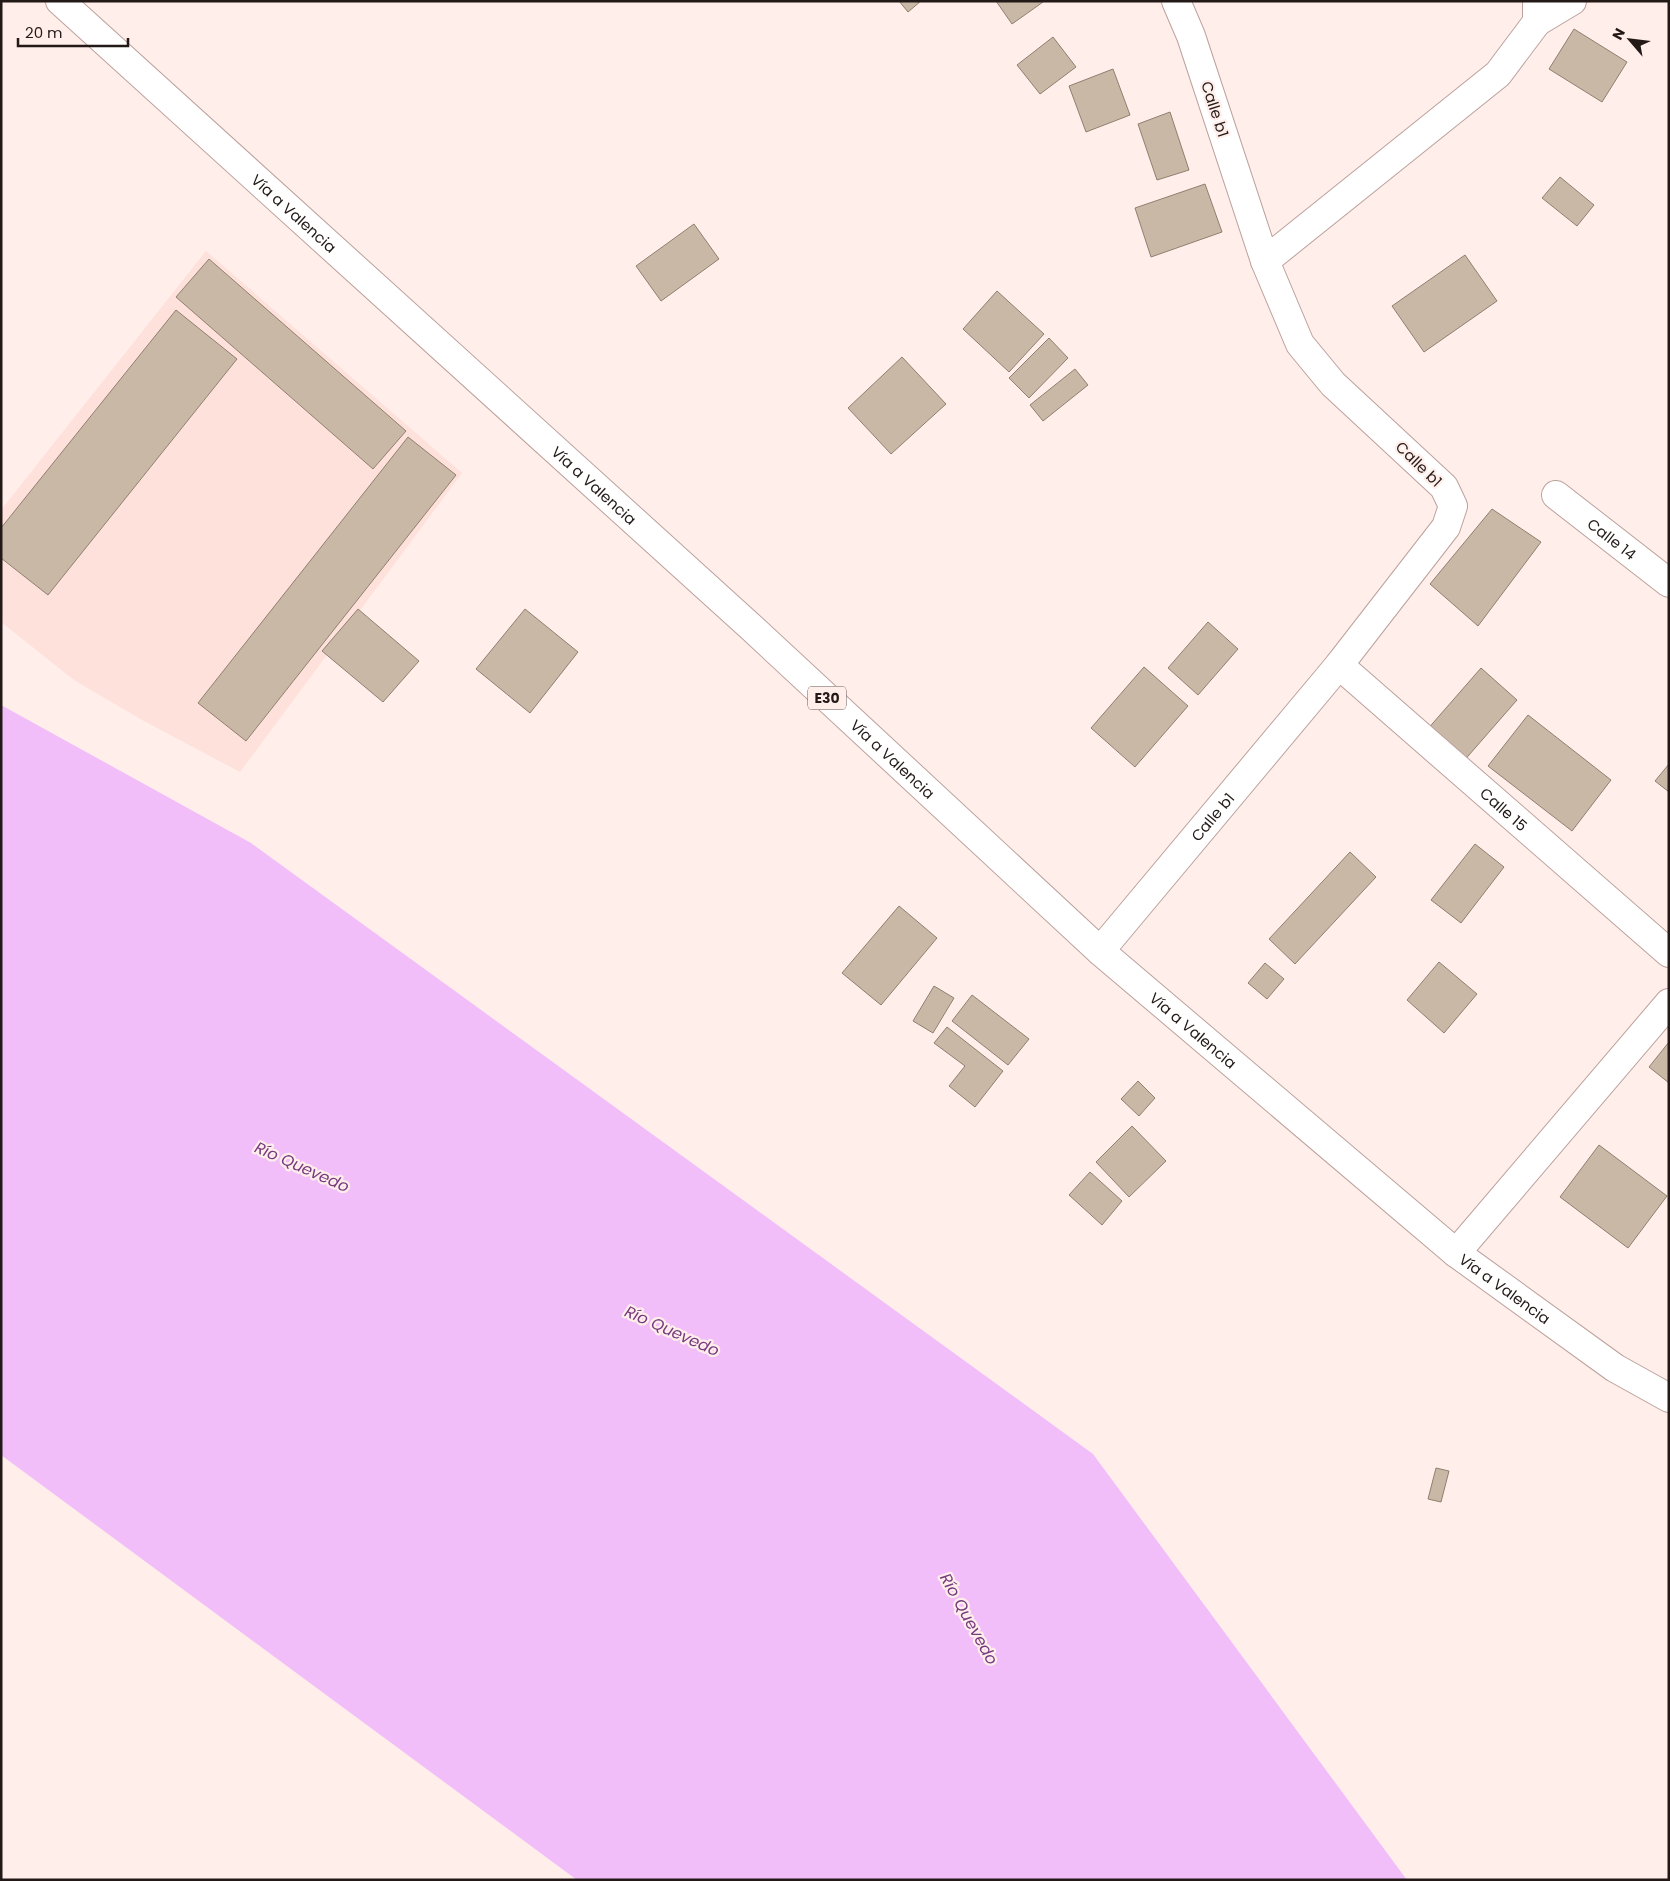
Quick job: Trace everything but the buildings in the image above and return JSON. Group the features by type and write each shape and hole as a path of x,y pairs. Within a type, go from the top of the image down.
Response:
{"main road":[{"name":"Vía a Valencia","path":"60,1 752,628 1100,952 1456,1253 1615,1368 1669,1398"},
{"name":"Calle b1","path":"1100,952 1339,665 1446,527 1453,506 1444,487 1333,384 1300,344 1265,261 1191,36 1176,1"},
{"path":"1265,261 1498,74 1537,12 1572,1"},
{"name":"Calle 14","path":"1556,495 1669,583"},
{"name":"Calle 15","path":"1339,665 1669,952"},
{"path":"1456,1253 1669,1002"}],"shaded area":[{"path":"206,251 462,473 240,772 142,720 74,680 1,622 1,510"}],"water":[{"name":"Río Quevedo","path":"1,705 251,843 1093,1454 1407,1880 577,1880 1,1455"}]}
